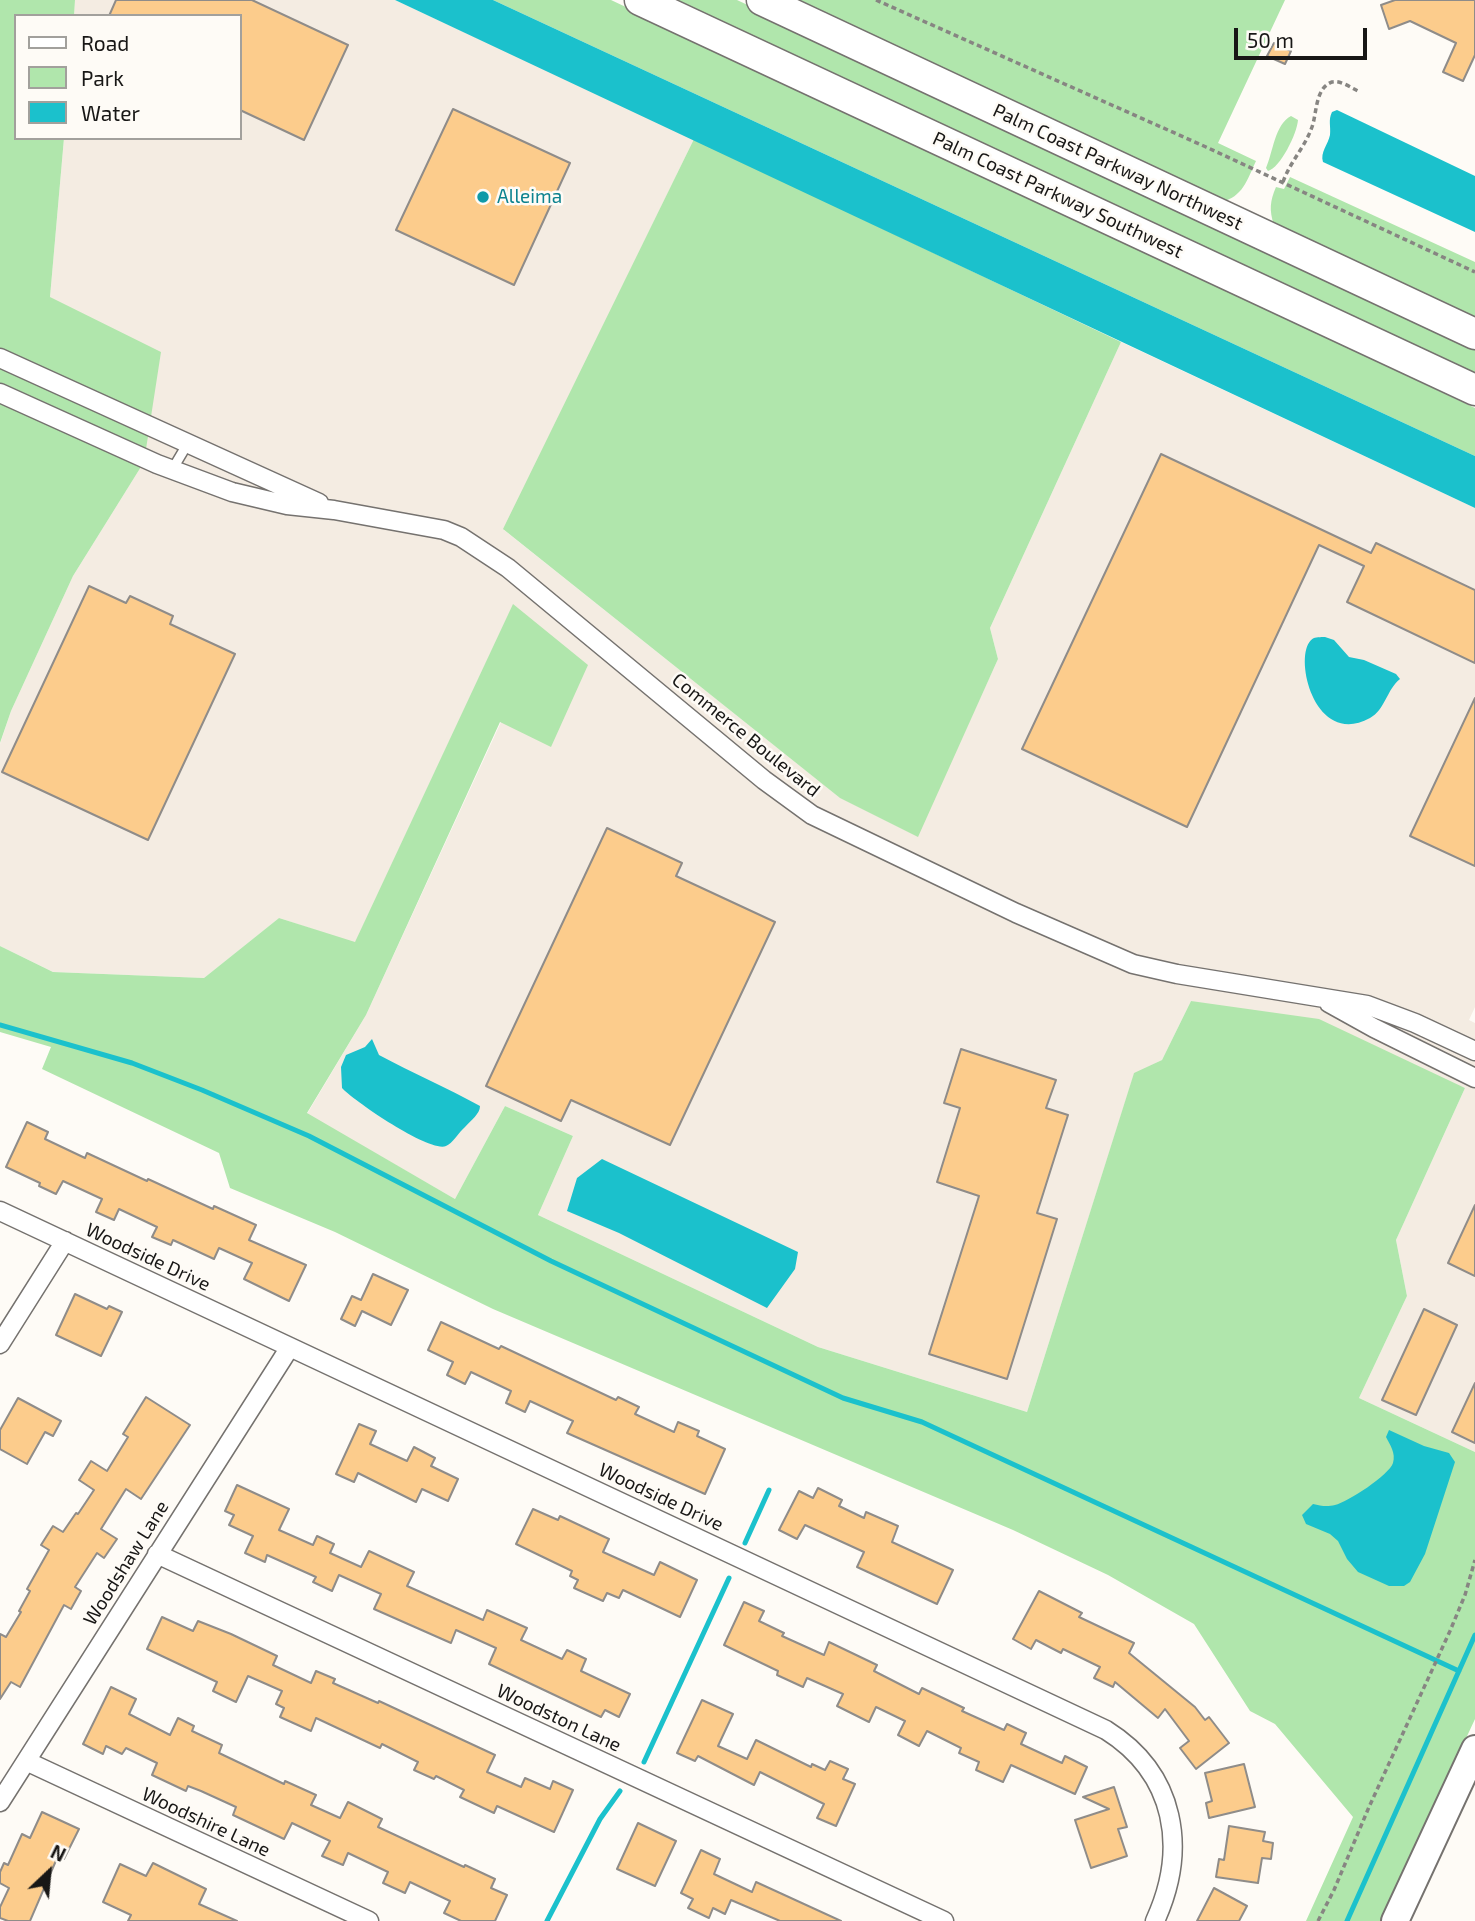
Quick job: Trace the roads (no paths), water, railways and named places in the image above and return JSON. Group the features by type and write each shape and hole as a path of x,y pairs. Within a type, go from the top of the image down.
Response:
{"main road":[{"name":"Palm Coast Parkway Southwest","path":"640,0 1475,390"},
{"name":"Palm Coast Parkway Northwest","path":"762,0 1475,334"}],"street":[{"path":"0,358 334,510"},
{"path":"0,393 172,470 249,496 287,505 334,510"},
{"name":"Commerce Boulevard","path":"334,510 444,530 469,541 508,568 764,780 827,823 1016,913 1133,964 1177,974 1367,1005 1475,1051"},
{"name":"Commerce Boulevard","path":"1320,998 1475,1078"},
{"name":"Woodside Drive","path":"0,1211 1093,1722 1118,1737 1135,1753 1155,1779 1168,1807 1172,1826 1174,1846 1171,1876 1155,1921"},
{"path":"0,1344 65,1241"},
{"name":"Woodshaw Lane","path":"0,1802 156,1553 290,1347"},
{"name":"Woodston Lane","path":"156,1553 944,1921"},
{"path":"1395,1921 1475,1749"},
{"name":"Woodshire Lane","path":"26,1761 369,1921"}],"lane":[{"path":"172,470 188,443"}],"water":[{"path":"395,0 493,0 1475,456 1475,508"},
{"path":"1337,110 1475,176 1475,232 1323,162 1323,152 1330,135 1331,115"},
{"path":"1314,638 1334,640 1349,657 1364,660 1396,674 1400,679 1379,710 1370,718 1350,724 1334,720 1321,709 1312,694 1306,676 1307,646"},
{"path":"372,1039 379,1055 480,1106 475,1117 448,1145 437,1146 409,1134 361,1104 342,1088 341,1067 346,1055 365,1047"},
{"path":"602,1159 798,1252 795,1269 767,1308 619,1233 567,1211 577,1178"},
{"path":"1389,1430 1424,1446 1449,1453 1455,1462 1425,1554 1410,1582 1404,1586 1389,1586 1358,1572 1347,1559 1338,1541 1330,1534 1306,1524 1302,1515 1313,1504 1335,1505 1349,1499 1384,1474 1394,1459 1386,1437"}],"waterway":[{"path":"0,1025 132,1063 309,1136 551,1261 843,1398 922,1422 1459,1671"},
{"path":"745,1543 769,1490"},
{"path":"644,1762 729,1578"},
{"path":"1347,1921 1475,1635"},
{"path":"547,1921 600,1819 620,1791"}],"place":[{"name":"Alleima","path":"483,197"}]}
